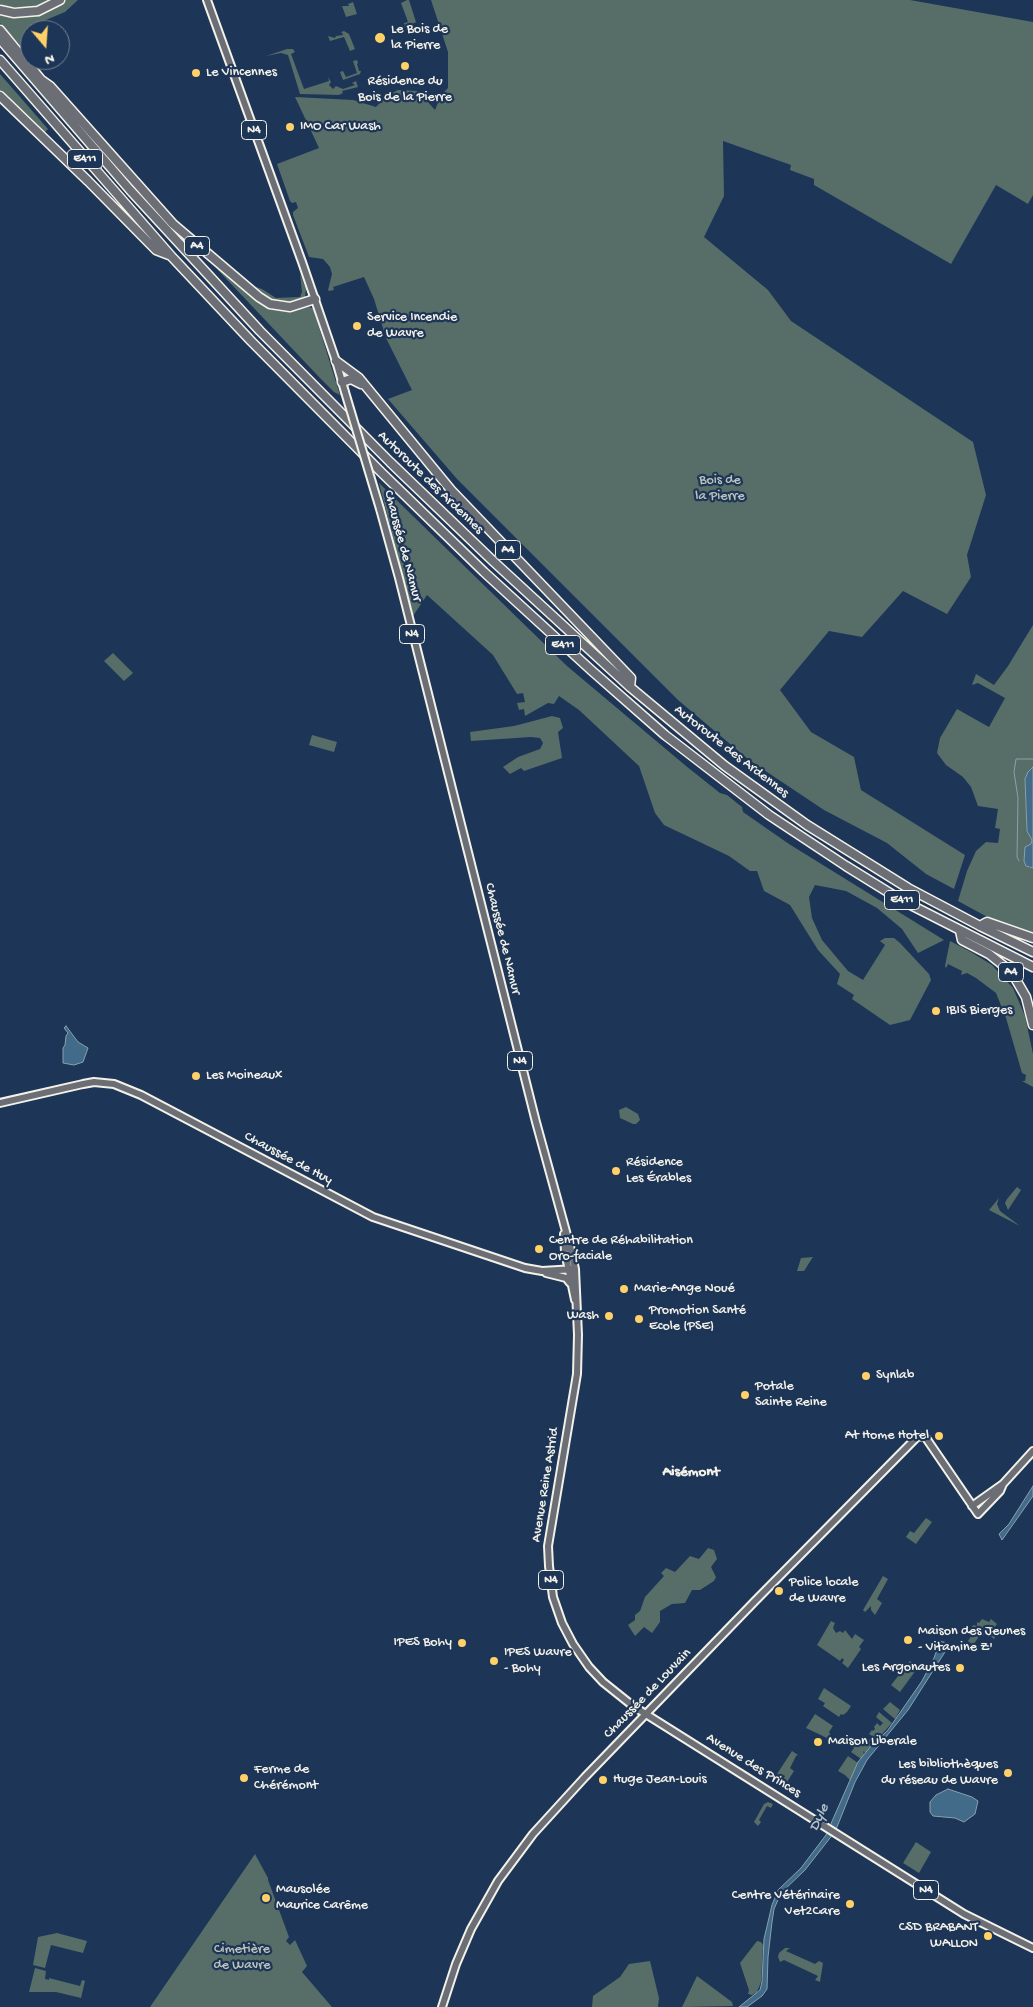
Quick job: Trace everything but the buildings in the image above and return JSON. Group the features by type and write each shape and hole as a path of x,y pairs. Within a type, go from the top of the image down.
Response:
{"highway":[{"path":"0,10 14,13 32,12 50,6 60,0"},
{"path":"0,30 40,79 122,172 130,190"},
{"name":"Autoroute des Ardennes","path":"0,39 130,190 260,331 390,462 494,562 630,687 725,766 807,826 908,888 1033,952"},
{"name":"Autoroute des Ardennes","path":"0,60 172,257 265,355 382,473 535,619 665,735 769,815 861,876 960,931 1033,967"},
{"name":"A4","path":"40,79 50,86 173,224 259,297 270,304 290,307 315,299"},
{"path":"0,96 156,250 172,257"},
{"name":"A4","path":"336,361 351,370 451,490 631,678 630,687"},
{"path":"341,379 354,379 365,386"},
{"path":"980,926 987,922 1033,938"},
{"name":"A4","path":"960,931 962,940 989,954 1015,978 1026,997 1033,1025"}],"main road":[{"name":"Chaussée de Namur","path":"207,0 315,299 336,361 380,509 564,1227 565,1252 572,1269"},
{"name":"Chaussée de Huy","path":"0,1103 94,1082 114,1084 141,1095 373,1217 525,1268 542,1271 572,1269"},
{"name":"Avenue Reine Astrid","path":"572,1269 570,1283 578,1313"},
{"name":"Avenue Reine Astrid","path":"572,1269 578,1313 577,1374 548,1546 548,1566 553,1597 566,1630 589,1667 617,1694 646,1714"},
{"path":"542,1271 550,1275 562,1277 570,1283"},
{"name":"Chaussée de Louvain","path":"442,2007 456,1964 470,1930 509,1864 546,1820 646,1714 917,1437 923,1436 972,1506"},
{"path":"1003,1484 1000,1491 978,1514 972,1506 1003,1484 1033,1451"},
{"name":"Avenue des Princes","path":"646,1714 971,1918 1033,1948"}],"green space":[{"path":"0,0 52,0 28,9 4,6 0,4"},
{"path":"65,0 78,0 65,12 46,20 20,20 20,45 0,23 0,12 37,15"},
{"path":"409,0 416,22 396,33 396,29 405,26 404,23 408,22 401,3"},
{"name":"Bois de la Pierre","path":"431,0 910,0 1033,22 1033,195 1028,204 996,185 951,264 814,185 814,179 790,170 791,165 723,141 724,196 704,237 768,290 791,321 973,442 986,495 967,555 971,577 947,614 903,591 862,637 829,631 780,690 811,732 854,757 861,790 965,855 954,889 926,874 887,843 824,810 749,760 678,700 457,479 388,399 412,390 386,338 374,299 364,277 333,287 334,290 328,290 332,274 330,267 323,259 309,257 293,215 293,212 298,208 296,202 292,203 290,201 277,164 319,148 295,97 353,100 376,107 385,97 398,90 418,91 435,110 441,95 448,88 448,52"},
{"path":"353,2 357,14 346,17 342,6 349,6 348,4"},
{"path":"344,31 349,34 355,49 350,51 344,37 330,41 328,36 335,38 336,36 343,35 341,32"},
{"path":"287,49 293,49 295,52 291,54 304,89 329,81 328,77 331,82 329,85 333,89 336,86 343,89 355,85 352,83 356,81 358,87 342,91 343,93 339,95 300,94 288,55 281,53 266,56"},
{"path":"357,60 359,71 361,71 360,74 343,80 340,72 343,71 346,77 357,73 353,61"},
{"path":"0,74 48,129 44,133 0,92"},
{"path":"118,158 190,233 253,286 262,289 276,298 300,297 302,292 300,274 306,289 305,297 295,304 270,302 188,235"},
{"path":"216,268 266,305 289,310 313,308 340,395 334,392 319,377"},
{"path":"379,483 567,666 686,766 720,793 727,795 742,807 743,812 789,844 944,940 918,953 902,929 877,908 846,891 815,885 809,897 812,918 822,940 848,971 863,980 885,945 880,941 885,938 894,938 929,974 931,980 910,1020 890,1025 852,999 854,995 837,984 840,974 818,950 790,905 764,891 757,871 750,871 729,856 664,825 655,813 639,766 579,710 559,696 554,704 548,703 525,716 524,709 519,710 517,703 525,702 523,693 517,694 493,655 427,595 413,616"},
{"path":"1033,625 1033,767 1028,772 1025,780 1027,831 1032,839 1029,868 1033,868 1033,933 993,920 958,901 967,871 976,851 986,842 998,843 1000,829 995,828 998,809 978,806 971,787 963,777 946,765 937,753 940,738 957,709 989,727 1005,698 978,683 972,685 976,674 994,685"},
{"path":"113,653 133,673 124,681 104,661"},
{"path":"552,716 560,718 563,728 558,732 562,758 524,771 521,768 510,774 503,767 518,757 540,749 543,743 540,738 471,741 470,732 514,726"},
{"path":"312,735 337,742 334,752 309,745"},
{"path":"950,941 992,965 1013,988 1025,1016 1033,1054 1033,1087 1022,1081 1025,1081 1026,1075 1022,1073 1006,1018 996,993 967,973 961,975 962,971 948,964 946,968"},
{"path":"626,1107 638,1114 640,1120 636,1124 620,1118 619,1110"},
{"path":"1017,1187 1021,1190 1008,1210 1005,1203"},
{"path":"999,1198 997,1204 1000,1211 1020,1226 989,1210"},
{"path":"813,1257 804,1271 797,1271 801,1258"},
{"path":"926,1518 932,1522 916,1544 906,1537 910,1531 914,1533"},
{"path":"708,1548 714,1550 717,1559 711,1567 716,1577 714,1581 700,1590 692,1590 685,1603 672,1604 660,1611 660,1622 652,1633 644,1627 635,1636 628,1625 635,1620 635,1615 640,1611 645,1597 664,1576 661,1573 666,1568 675,1572 690,1556 699,1559"},
{"path":"883,1576 888,1579 877,1599 882,1603 875,1615 871,1610 871,1606 865,1612 863,1610"},
{"path":"982,1619 989,1622 991,1619 997,1624 993,1629 996,1630 995,1638 986,1633 983,1636 981,1634 973,1645 968,1641 973,1633 971,1629 973,1625 977,1626 977,1622 979,1623"},
{"path":"831,1621 835,1623 833,1628 836,1633 840,1631 843,1633 845,1630 852,1639 855,1634 864,1640 859,1647 861,1649 848,1668 842,1663 844,1660 842,1658 840,1661 817,1645"},
{"path":"910,1661 919,1666 900,1692 891,1685"},
{"path":"824,1688 851,1706 847,1712 839,1717 823,1706 825,1703 818,1699"},
{"path":"890,1702 900,1710 895,1719 883,1709"},
{"path":"879,1712 892,1723 865,1753 863,1751 864,1754 861,1759 851,1752 854,1748 853,1746 861,1738 869,1740 872,1736 869,1734 875,1729 874,1727 877,1723 880,1726 883,1723 876,1717"},
{"path":"815,1714 833,1726 829,1732 831,1736 829,1739 806,1728"},
{"path":"792,1751 798,1755 790,1768 794,1771 787,1782 783,1780 785,1776 783,1775 780,1779 777,1774"},
{"path":"848,1756 858,1763 850,1780 838,1771"},
{"path":"768,1802 773,1804 771,1808 767,1806 759,1820 761,1822 758,1826 754,1822 764,1804"},
{"path":"916,1842 931,1852 919,1873 903,1863"},
{"name":"Cimetière de Wavre","path":"255,1854 268,1878 289,1937 286,1941 290,1945 295,1940 307,1966 302,1972 332,2007 150,2007"},
{"path":"57,1933 87,1941 83,1953 51,1945 45,1968 33,1965 38,1937"},
{"path":"757,1941 763,1945 761,1982 757,1992 752,1995 748,1994 749,1990 740,1963"},
{"path":"785,1948 790,1948 786,1951 815,1964 819,1961 823,1963 820,1982 815,1980 818,1976 784,1960 780,1962 779,1953"},
{"path":"650,1961 659,1998 658,2007 592,2007 593,1996 620,1977 629,1964"},
{"path":"35,1968 46,1971 45,1979 49,1980 49,1978 80,1986 82,1980 85,1981 81,1998 56,1992 29,1992"},
{"path":"697,1976 732,2002 733,2006 682,2007"}],"water":[{"path":"1033,767 1033,868 1026,866 1024,861 1025,847 1031,844 1032,840 1027,831 1025,779"},
{"path":"66,1026 78,1042 88,1048 83,1062 74,1065 63,1063 63,1048 68,1033 64,1028"},
{"path":"1033,1486 1033,1496 1002,1540 999,1534 1009,1524"},
{"path":"940,1641 947,1643 945,1652 908,1710 867,1760 855,1782 837,1827 805,1870 781,1893 774,1909 772,1922 767,1989 762,1996 747,2007 739,2007 760,1990 764,1939 772,1905 778,1890 801,1868 826,1835 858,1762 888,1730 922,1681 934,1658"},
{"path":"948,1789 978,1801 975,1814 964,1822 955,1818 933,1816 930,1812 930,1802 936,1795"}],"waterway":[{"path":"1019,861 1017,857 1018,798 1014,772 1016,759 1033,759"}],"place":[{"name":"Le Bois de la Pierre","path":"380,38"},
{"name":"Résidence du Bois de la Pierre","path":"405,66"},
{"name":"Le Vincennes","path":"196,73"},
{"name":"IMO Car Wash","path":"290,127"},
{"name":"Service Incendie de Wavre","path":"357,326"},
{"name":"IBIS Bierges","path":"936,1011"},
{"name":"Les Moineaux","path":"196,1076"},
{"name":"Résidence Les Érables","path":"616,1171"},
{"name":"Centre de Réhabilitation Oro-faciale","path":"539,1249"},
{"name":"Marie-Ange Noué","path":"624,1289"},
{"name":"Wash","path":"609,1316"},
{"name":"Promotion Santé Ecole (PSE)","path":"639,1319"},
{"name":"Synlab","path":"866,1376"},
{"name":"Potale Sainte Reine","path":"745,1395"},
{"name":"At Home Hotel","path":"939,1436"},
{"name":"Police locale de Wavre","path":"779,1591"},
{"name":"Maison des Jeunes - Vitamine Z'","path":"908,1640"},
{"name":"IPES Bohy","path":"462,1643"},
{"name":"IPES Wavre - Bohy","path":"494,1661"},
{"name":"Les Argonautes","path":"960,1668"},
{"name":"Maison Liberale","path":"818,1742"},
{"name":"Les bibliothèques du réseau de Wavre","path":"1008,1773"},
{"name":"Ferme de Chérémont","path":"244,1778"},
{"name":"Huge Jean-Louis","path":"603,1780"},
{"name":"Mausolée Maurice Carême","path":"266,1898"},
{"name":"Centre Vétérinaire Vet2Care","path":"850,1904"},
{"name":"CSD BRABANT WALLON","path":"988,1936"}],"district":[{"name":"Aisémont","path":"691,1473"}],"water label":[{"name":"Dyle","path":"820,1818"}]}
